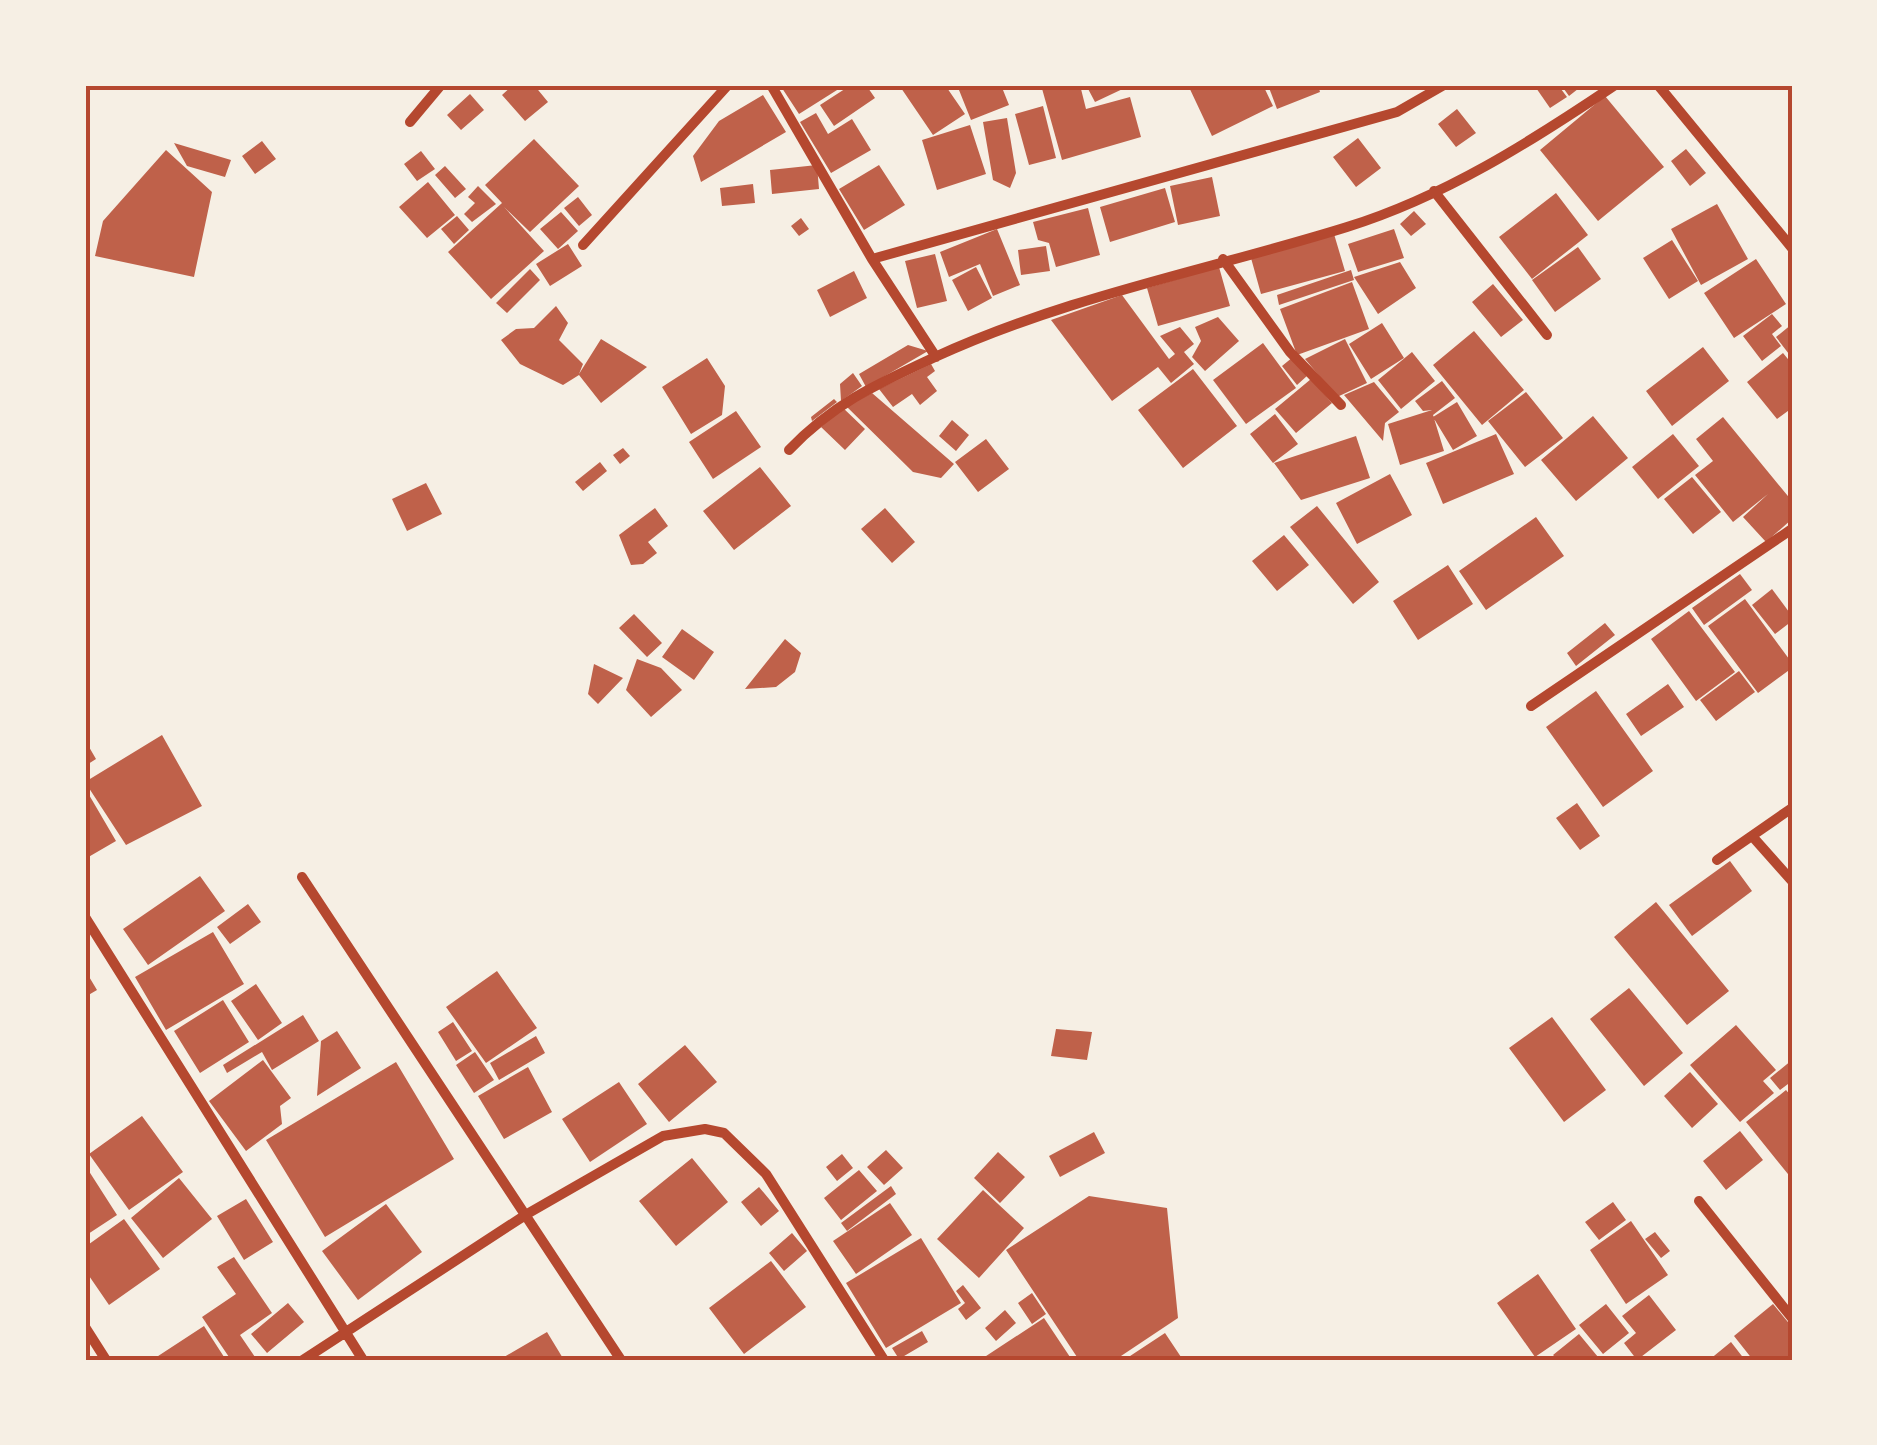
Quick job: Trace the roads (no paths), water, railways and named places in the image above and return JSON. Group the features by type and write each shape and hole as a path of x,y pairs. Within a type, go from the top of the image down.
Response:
{"street":[{"path":"410,122 441,85"},
{"path":"583,245 728,85"},
{"path":"771,85 872,259 936,357"},
{"path":"872,259 1398,112 1444,85"},
{"path":"790,450 822,416 862,391 936,357 1082,299 1349,226 1434,191 1524,146 1615,85"},
{"path":"1658,85 1792,248"},
{"path":"1434,191 1547,335"},
{"path":"1223,259 1290,352 1341,406"},
{"path":"1531,706 1792,529"},
{"path":"1717,860 1792,808"},
{"path":"1752,836 1792,881"},
{"path":"302,877 621,1360"},
{"path":"85,917 363,1360"},
{"path":"303,1360 527,1214 663,1136 705,1129 724,1133 774,1185 884,1360"},
{"path":"1698,1201 1792,1318"},
{"path":"85,1326 106,1360"}]}
